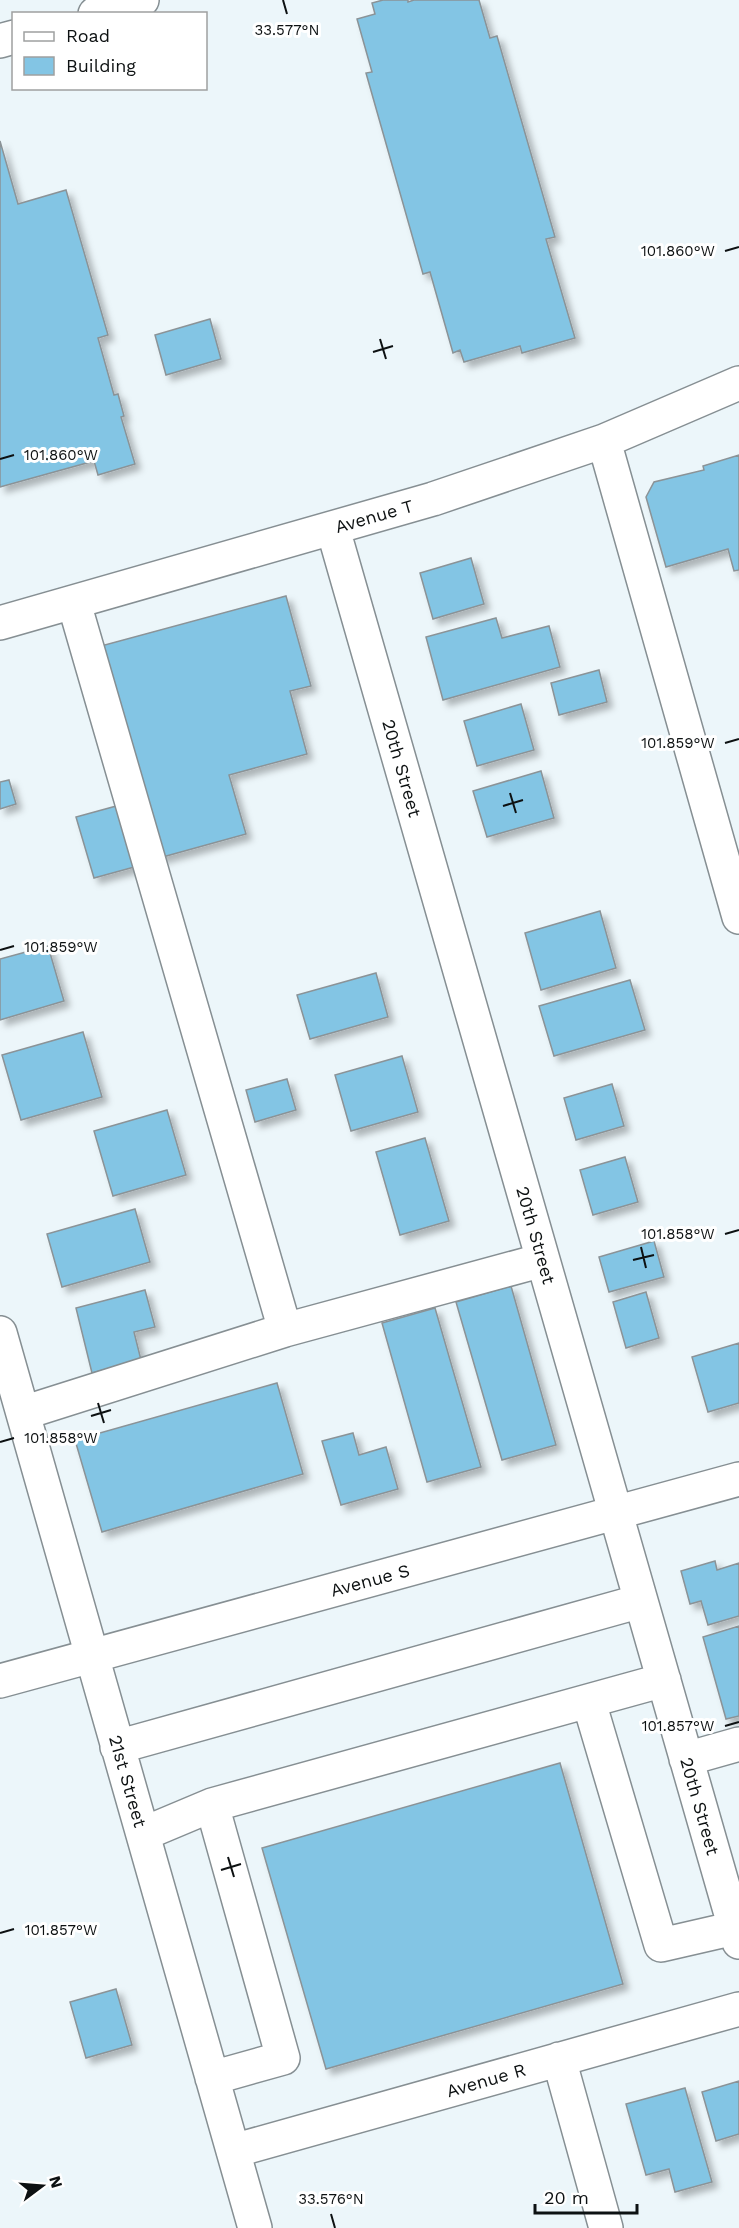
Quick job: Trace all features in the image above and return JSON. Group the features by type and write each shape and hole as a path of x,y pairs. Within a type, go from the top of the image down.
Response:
{"street":[{"path":"102,12 142,0"},
{"name":"Avenue T","path":"0,623 433,499 604,441 739,383"},
{"path":"604,441 739,917"},
{"name":"20th Street","path":"333,529 737,1935"},
{"path":"74,603 285,1330"},
{"path":"23,1413 285,1330 543,1260"},
{"name":"21st Street","path":"0,1333 255,2228"},
{"name":"Avenue S","path":"0,1681 739,1479"},
{"path":"117,1747 641,1601"},
{"path":"143,1834 212,1805 664,1680"},
{"path":"589,1702 661,1945 737,1935"},
{"path":"686,1759 739,1744"},
{"path":"212,1805 283,2058 212,2078"},
{"name":"Avenue R","path":"233,2151 739,2008"},
{"path":"559,2059 606,2228"}],"building":[{"path":"383,0 408,0 408,2 414,0 479,0 490,38 497,36 555,237 546,239 575,338 522,353 520,346 464,362 460,350 453,353 430,272 423,274 366,73 372,72 357,19 375,14 372,3"},
{"path":"0,141 18,204 66,190 108,335 98,338 114,395 118,394 124,416 121,417 135,464 98,475 94,461 0,487"},
{"path":"210,319 221,359 166,375 155,335"},
{"path":"739,455 739,570 734,571 728,549 666,567 646,497 654,482 704,470 703,466"},
{"path":"471,558 484,604 433,619 420,573"},
{"path":"286,596 311,686 290,691 307,754 229,775 246,834 159,858 101,646"},
{"path":"496,618 502,638 549,626 560,667 443,700 426,637"},
{"path":"599,670 607,702 559,715 551,683"},
{"path":"521,704 534,750 477,766 464,721"},
{"path":"541,771 554,818 487,837 473,791"},
{"path":"9,780 16,804 0,809 0,782"},
{"path":"120,805 138,866 94,878 76,817"},
{"path":"600,911 616,968 541,990 525,933"},
{"path":"48,946 64,1001 0,1020 0,959"},
{"path":"376,973 388,1017 310,1039 297,995"},
{"path":"630,980 645,1030 554,1056 539,1006"},
{"path":"83,1032 102,1097 21,1120 2,1055"},
{"path":"402,1056 418,1112 351,1131 335,1075"},
{"path":"287,1079 296,1110 255,1122 246,1090"},
{"path":"612,1084 624,1126 576,1140 564,1098"},
{"path":"167,1110 186,1175 113,1196 94,1131"},
{"path":"425,1138 449,1221 400,1235 376,1152"},
{"path":"625,1157 638,1202 593,1215 580,1170"},
{"path":"135,1209 150,1262 62,1287 47,1234"},
{"path":"654,1241 664,1277 609,1292 599,1257"},
{"path":"511,1286 556,1445 502,1460 456,1302"},
{"path":"145,1290 155,1327 134,1332 141,1360 92,1373 76,1308"},
{"path":"646,1292 659,1338 626,1348 613,1302"},
{"path":"435,1308 481,1467 427,1482 382,1323"},
{"path":"739,1343 739,1403 708,1412 692,1357"},
{"path":"277,1383 303,1474 102,1532 75,1440"},
{"path":"353,1433 359,1455 386,1447 398,1489 341,1505 322,1441"},
{"path":"715,1561 717,1570 739,1563 739,1616 708,1625 701,1601 690,1604 681,1571"},
{"path":"739,1626 739,1716 726,1719 703,1637"},
{"path":"560,1763 623,1984 326,2069 262,1848"},
{"path":"116,1989 132,2045 86,2058 70,2002"},
{"path":"739,2081 739,2134 716,2141 702,2092"},
{"path":"685,2088 712,2182 675,2192 669,2169 646,2175 626,2104"}]}
